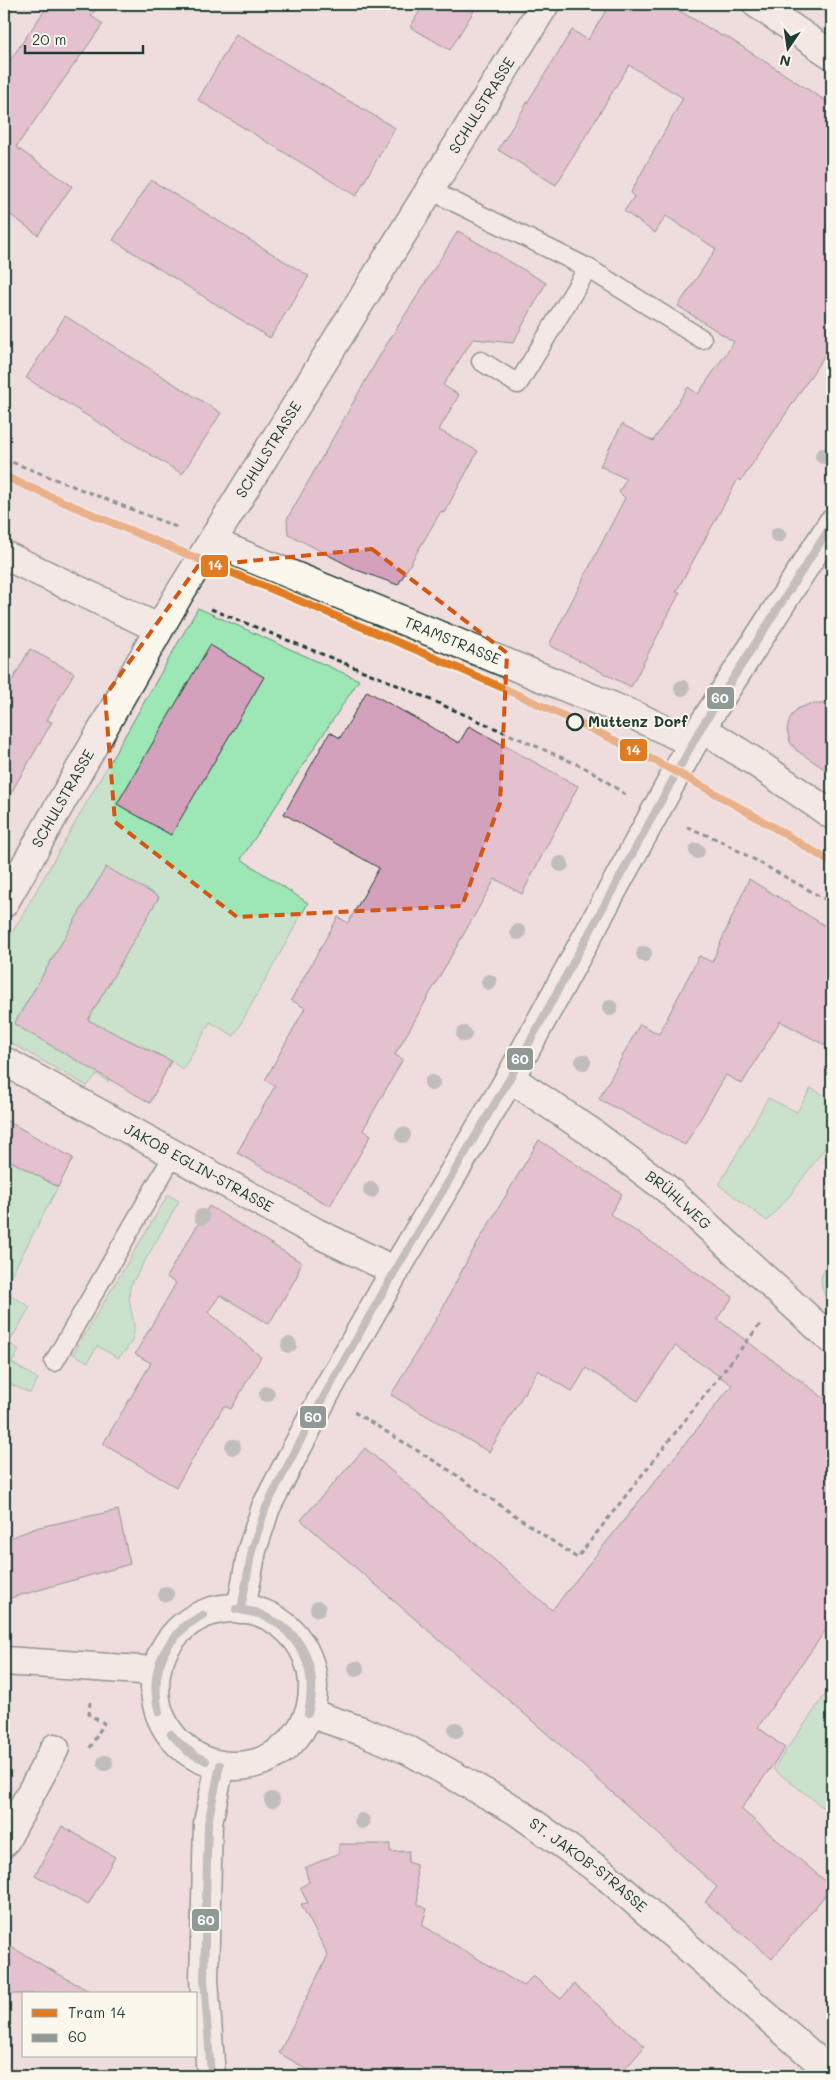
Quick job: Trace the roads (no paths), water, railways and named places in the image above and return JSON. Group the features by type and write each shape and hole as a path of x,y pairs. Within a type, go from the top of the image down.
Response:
{"street":[{"name":"SCHULSTRASSE","path":"4,903 158,628 545,4"},
{"path":"757,4 832,55"},
{"path":"242,1609 252,1550 266,1507 325,1394 395,1271 510,1078 697,735 832,524"},
{"name":"TRAMSTRASSE","path":"212,542 638,717 697,735 755,762 832,815"},
{"path":"4,555 158,628"},
{"name":"JAKOB EGLIN-STRASSE","path":"4,1061 318,1233 395,1271"},
{"name":"BRÜHLWEG","path":"510,1078 591,1132 667,1189 784,1294 832,1340"},
{"path":"242,1609 265,1614 285,1627 300,1644 310,1666 313,1690 309,1713 299,1733 283,1749 264,1760 242,1766 220,1765 196,1757 176,1741 171,1734 162,1720 155,1696 156,1671 164,1649 178,1631 197,1617 219,1610 242,1609"},
{"path":"4,1661 156,1671"},
{"name":"ST. JAKOB-STRASSE","path":"309,1713 362,1731 408,1750 515,1810 604,1874 832,2073"},
{"path":"4,1843 54,1748"},
{"path":"211,2076 204,1979 208,1833 220,1765"}],"lane":[{"path":"430,190 588,268 702,338"},
{"path":"481,361 518,384 588,268"},
{"path":"54,1362 174,1154"}],"tram line":[{"name":"14","path":"4,476 391,639 544,707 620,743 701,785 832,863"}],"place":[{"name":"Muttenz Dorf","path":"575,722"}]}
